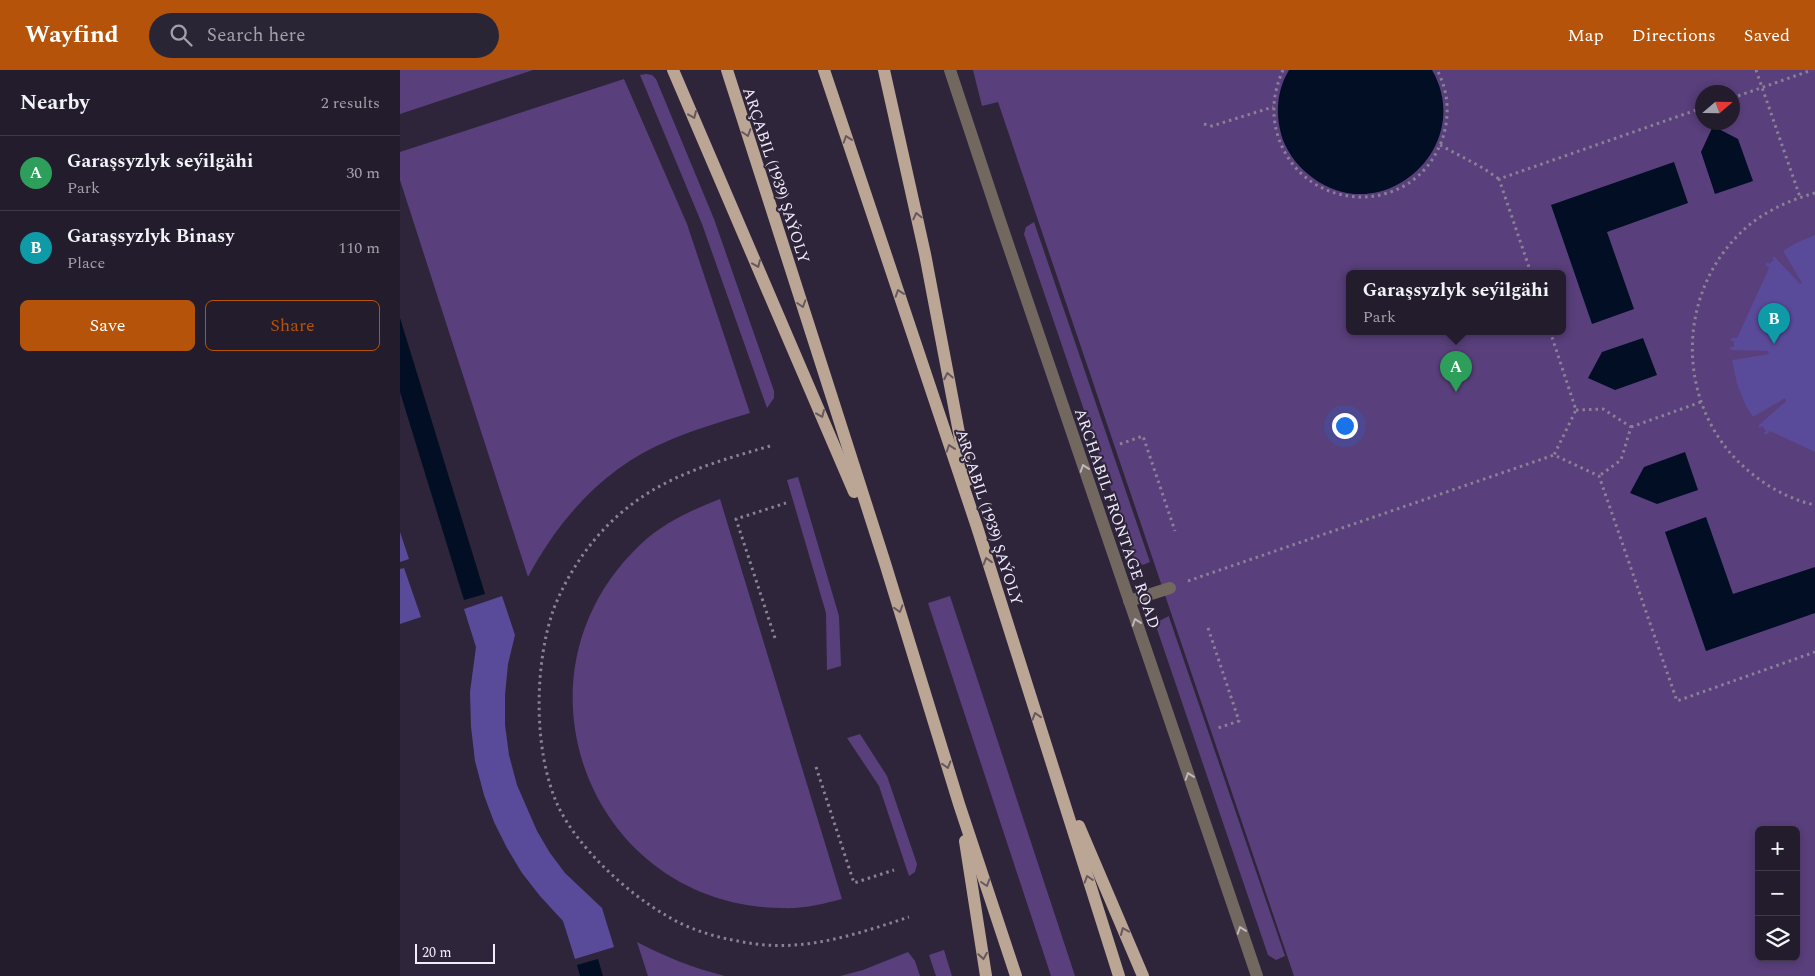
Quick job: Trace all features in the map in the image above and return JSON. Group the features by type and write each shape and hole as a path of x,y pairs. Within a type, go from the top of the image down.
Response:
{"main road":[{"path":"673,70 885,563"},
{"name":"ARÇABIL (1939) ŞAÝOLY","path":"726,70 885,563 959,804 1016,976"},
{"name":"ARÇABIL (1939) ŞAÝOLY","path":"824,70 977,527 1119,976"},
{"path":"884,70 925,254 977,527"},
{"path":"1051,762 1143,976"},
{"path":"959,804 986,976"}],"street":[{"name":"ARCHABIL FRONTAGE ROAD","path":"950,70 1257,976"},
{"path":"1129,602 1170,588"}],"path":[{"path":"1283,70 1276,89 1273,107 1280,143 1288,159 1300,173 1314,184 1348,197 1367,197 1401,188 1429,164 1445,132 1448,113 1446,95 1437,70"},
{"path":"1756,70 1800,197"},
{"path":"1740,95 1812,70"},
{"path":"1204,124 1212,126 1273,107"},
{"path":"1499,178 1695,110"},
{"path":"1440,145 1499,178 1529,270"},
{"path":"1815,193 1774,208 1735,239 1720,258 1707,280 1698,304 1692,336 1694,378 1701,402 1716,433 1725,446 1742,466 1761,481 1783,494 1815,505"},
{"path":"1551,335 1576,410 1554,455"},
{"path":"1631,428 1701,402"},
{"path":"1576,410 1604,409 1631,428"},
{"path":"1599,476 1622,460 1631,428"},
{"path":"1120,444 1143,436 1175,531"},
{"path":"770,446 688,472 652,490 626,509 591,543 566,583 554,609 546,640 541,671 539,706 540,737 546,770 558,806 581,841 609,872 635,894 667,916 696,929 727,939 758,944 790,945 822,942 845,937 909,917"},
{"path":"1170,588 1554,455 1599,476 1676,701 1815,652"},
{"path":"775,638 736,519 786,503"},
{"path":"1208,628 1239,721 1218,728"},
{"path":"816,767 854,883 894,870"}],"shaded area":[{"path":"400,70 533,70 400,114"},
{"path":"973,70 1815,70 1815,976 1294,976 998,102 982,106"},
{"path":"640,75 652,75 656,79 714,219 774,391 774,398 767,408 702,224"},
{"path":"624,79 687,224 750,413 670,440 625,464 605,479 570,514 528,577 400,180 400,152"},
{"path":"1034,222 1150,562 1143,565 1135,560 1024,234 1026,227"},
{"path":"798,477 839,616 841,666 827,670 826,613 787,480"},
{"path":"720,499 842,899 805,907 782,908 715,897 659,869 616,826 587,774 573,716 577,656 599,597 641,544 650,536 678,518"},
{"path":"950,596 1075,976 1051,976 928,603"},
{"path":"1169,616 1285,956 1276,960 1268,955 1157,629 1159,621"},
{"path":"860,734 887,776 917,864 915,872 909,876 879,786 847,738"},
{"path":"637,942 680,962 725,976 648,976"},
{"path":"944,950 952,976 936,976 929,955"},
{"path":"908,952 915,961 920,976 840,976 863,970"}],"water":[{"path":"1289,70 1432,70 1442,99 1442,126 1432,151 1416,172 1393,187 1368,194 1340,191 1313,178 1291,156 1280,131 1279,95"},
{"path":"1711,130 1721,130 1738,139 1753,181 1715,194 1701,152"},
{"path":"1674,162 1688,203 1607,232 1634,309 1592,324 1551,205"},
{"path":"400,318 485,594 464,600 400,392"},
{"path":"1643,338 1657,375 1615,390 1588,378 1602,352"},
{"path":"1685,452 1698,490 1657,504 1630,493 1644,467"},
{"path":"1706,517 1733,594 1815,567 1815,613 1706,651 1665,532"},
{"path":"598,959 603,976 580,976 577,965"}],"building":[{"path":"1815,235 1815,452 1770,431 1766,435 1764,433 1766,431 1762,426 1760,428 1758,426 1786,401 1785,398 1753,417 1737,384 1732,360 1769,354 1768,351 1731,350 1730,347 1734,347 1734,341 1731,341 1731,338 1737,338 1769,268 1765,264 1768,262 1769,264 1774,260 1772,258 1774,256 1800,284 1802,283 1783,251"},
{"path":"400,532 409,559 400,562"},
{"path":"404,568 421,617 400,624 400,569"},
{"path":"502,596 515,635 508,664 505,725 509,755 517,785 537,831 550,853 565,873 602,908 614,947 575,959 563,921 522,873 507,848 494,822 484,795 475,761 471,727 470,692 476,647 464,609"}],"place":[{"name":"Garaşsyzlyk Binasy","path":"1774,344"},
{"name":"Garaşsyzlyk seýilgähi","path":"1456,392"}]}
